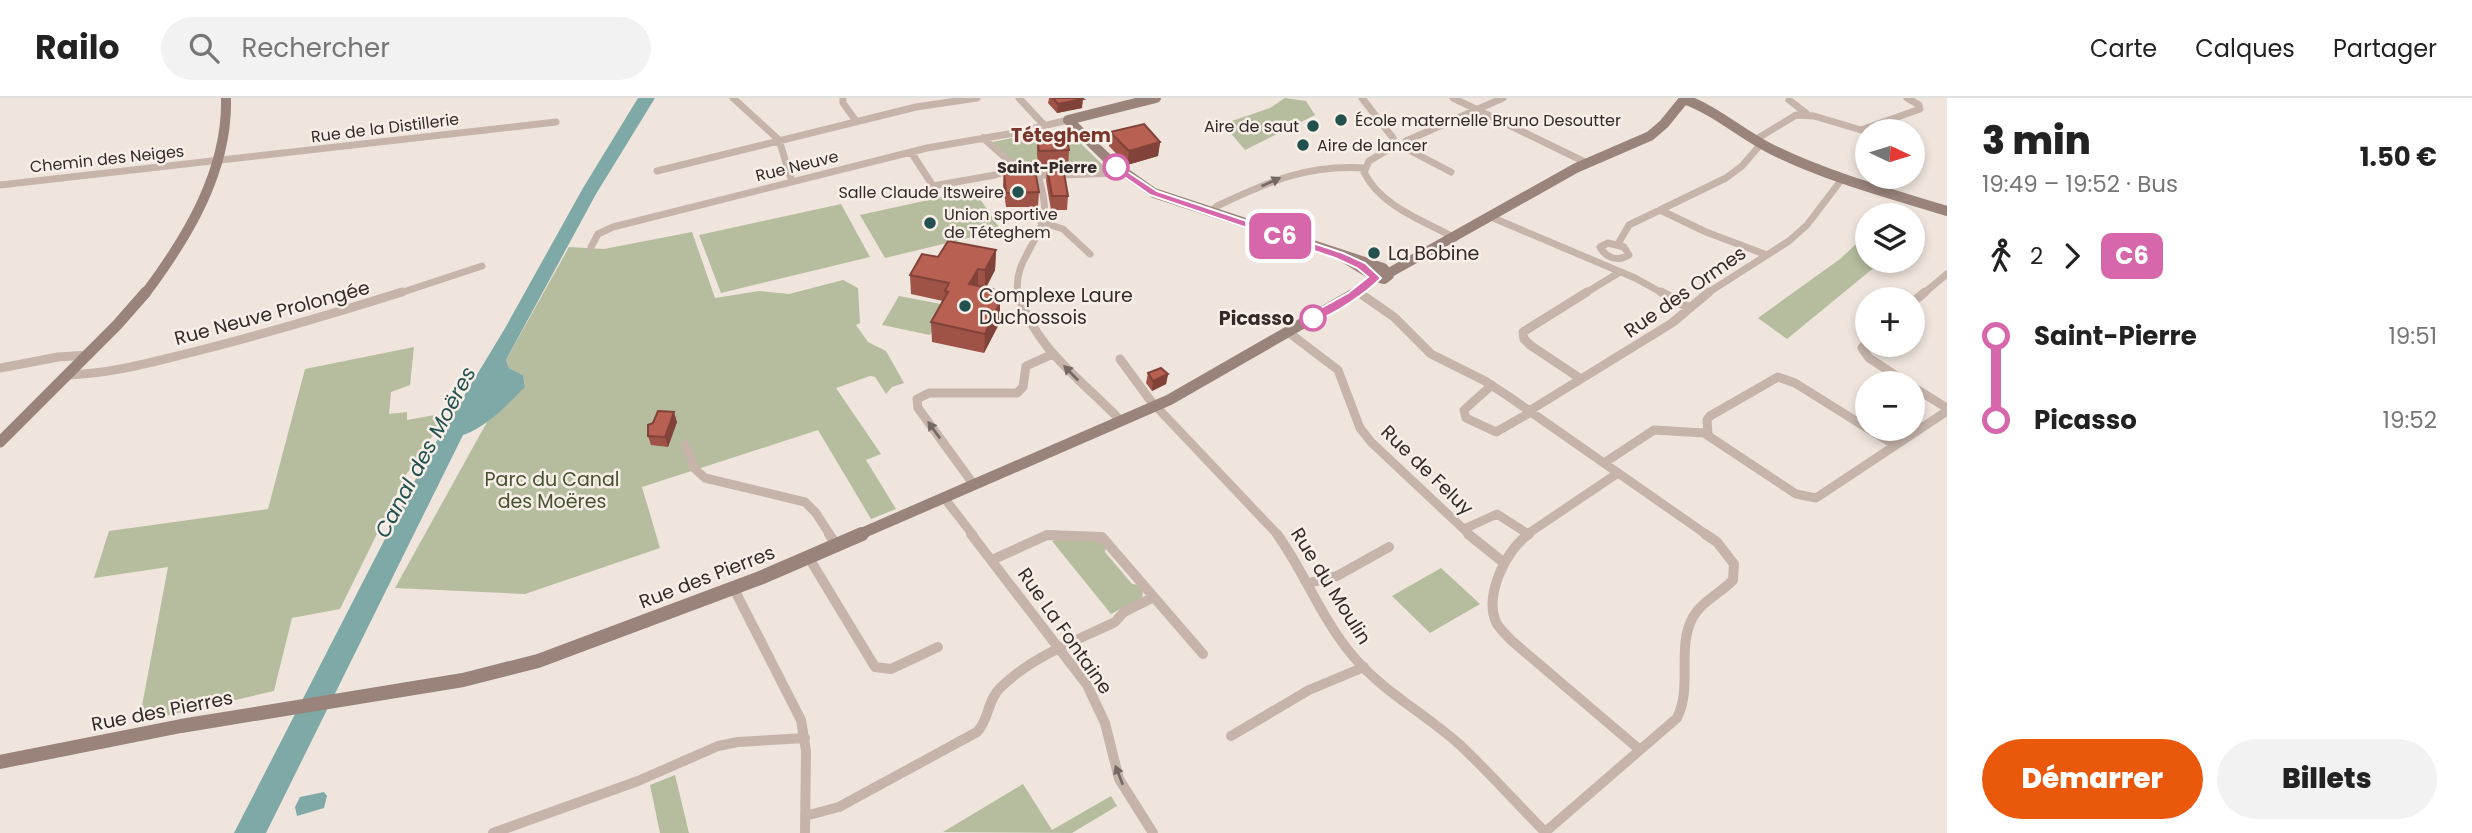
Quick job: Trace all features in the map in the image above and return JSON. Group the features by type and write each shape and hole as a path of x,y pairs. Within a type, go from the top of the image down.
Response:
{"main road":[{"path":"0,442 137,306 169,265 191,228 217,161 226,128 226,98"},
{"path":"1068,120 1156,98"},
{"path":"1587,163 1654,138 1668,126 1687,99 1706,108 1758,142 1842,178 1947,211"},
{"path":"1068,120 1123,173 1153,193 1339,255 1373,273"},
{"name":"Rue des Pierres","path":"0,762 285,708 463,680 527,664 734,589 1157,406 1358,292 1373,273 1386,278 1389,273 1587,163"}],"street":[{"path":"733,98 779,140 792,183"},
{"path":"843,98 843,103 856,121"},
{"path":"657,171 925,102 977,98"},
{"path":"1019,98 1044,125"},
{"path":"1362,98 1399,143 1451,172"},
{"path":"1453,98 1587,163"},
{"path":"1364,168 1371,159 1399,143 1503,98"},
{"path":"1790,99 1801,111 1852,130 1863,130 1920,109 1919,105 1907,98"},
{"path":"1784,121 1790,99"},
{"path":"1618,244 1627,226 1726,178 1742,166 1758,142 1784,121 1796,115 1814,116"},
{"name":"Rue Neuve","path":"592,247 597,236 606,229 911,152 1068,120"},
{"name":"Rue de la Distillerie","path":"217,161 556,122"},
{"path":"983,138 1024,175 1040,177 1123,173"},
{"path":"911,152 933,186 1015,168"},
{"name":"Chemin des Neiges","path":"0,185 217,161"},
{"path":"1210,213 1217,206 1297,170 1339,166 1364,168"},
{"path":"1364,168 1367,181 1380,194 1455,238"},
{"path":"1040,177 1044,213 1021,265 1018,293 1028,317 1053,354 1120,421"},
{"name":"Rue des Ormes","path":"1492,385 1464,410 1466,418 1496,432 1672,323 1708,292 1805,228 1842,178"},
{"path":"1660,210 1702,231 1767,255"},
{"path":"1491,217 1620,272 1689,308"},
{"path":"1041,222 1065,230 1090,254"},
{"name":"Rue Neuve Prolongée","path":"66,375 97,373 213,347 407,293 482,266"},
{"path":"1581,379 1532,347 1524,339 1523,332 1620,272"},
{"path":"1925,292 1947,274"},
{"path":"1358,292 1394,317 1431,354 1492,385 1717,542 1730,556 1736,571 1733,580 1701,607 1691,622 1682,711 1671,724 1545,833"},
{"name":"Rue de Feluy","path":"1288,332 1336,368 1365,436 1484,549 1503,562"},
{"path":"974,485 918,408 916,399 929,393 1017,393 1023,387 1026,366 1053,354"},
{"path":"0,368 63,356 89,355"},
{"path":"1869,357 1890,371"},
{"name":"Rue du Moulin","path":"1120,359 1157,406 1262,514 1292,553 1332,628 1364,667 1459,744 1545,833"},
{"path":"1708,434 1709,417 1775,377 1792,381 1855,420"},
{"path":"1604,463 1654,430 1708,434 1793,492 1810,498 1821,496 1947,409 1925,395"},
{"path":"1888,441 1895,446"},
{"path":"686,445 694,468 702,477 805,502 816,513 837,546"},
{"path":"1618,473 1513,547 1503,562 1493,607 1504,633 1640,750"},
{"name":"Rue La Fontaine","path":"946,499 1087,685 1097,704 1119,779 1133,806 1153,833"},
{"path":"1464,529 1497,514 1528,534"},
{"path":"992,560 1047,535 1100,536 1107,540 1203,654"},
{"path":"1309,583 1337,576 1389,547"},
{"path":"809,558 875,667 891,669 938,647"},
{"path":"734,589 794,703 805,738 805,833"},
{"path":"805,816 839,807 977,732 985,723 991,701 1001,687 1025,670 1154,597"},
{"path":"1231,736 1309,690 1364,667"},
{"path":"493,833 638,781 718,746 738,742 805,738"}],"green space":[{"path":"1285,98 1306,101 1315,115 1245,150 1223,124 1270,108"},
{"path":"1066,129 1110,172 1064,173 1064,170 1068,169 1065,154 1055,154 1050,131"},
{"path":"1043,132 1046,154 1037,155 1038,170 1042,170 1043,174 1028,174 992,142"},
{"name":"Union sportive de Téteghem","path":"974,190 1001,230 885,258 860,215"},
{"path":"841,204 870,257 721,293 699,235"},
{"name":"Parc du Canal des Moëres","path":"692,232 715,298 759,291 789,294 843,280 858,288 860,323 856,325 868,342 886,351 904,383 892,387 886,394 875,377 870,376 836,388 881,454 866,460 896,509 871,519 818,430 642,487 660,548 525,594 395,588 487,422 525,387 523,375 509,368 506,360 569,247 604,249"},
{"path":"1855,245 1855,273 1867,273 1787,339 1758,318"},
{"path":"899,296 946,305 930,335 882,325"},
{"path":"414,347 410,385 391,392 389,414 407,412 407,420 446,413 415,465 407,473 340,609 292,618 274,691 139,722 168,567 94,578 109,531 268,509 305,369"},
{"path":"1063,538 1100,541 1106,547 1105,552 1132,584 1139,585 1143,592 1142,598 1111,614 1052,541"},
{"path":"1441,568 1480,604 1430,633 1392,596"},
{"path":"675,775 689,833 660,833 650,785"},
{"path":"1023,784 1052,830 1111,796 1117,806 1072,833 943,832"}],"water":[{"path":"638,98 655,98 596,194 506,360 509,368 523,375 525,387 488,421 463,435 266,833 234,833 427,457"},
{"path":"324,792 327,796 324,808 297,816 295,807 300,797"}],"building":[{"path":"1053,98 1081,98 1083,99 1058,104"},
{"path":"1144,124 1160,142 1129,151 1110,132"},
{"path":"1066,135 1069,150 1039,151 1037,136"},
{"path":"1047,167 1063,167 1068,196 1052,196"},
{"path":"1035,170 1039,192 1006,193 1004,171"},
{"path":"948,241 996,250 985,270 978,269 969,284 993,289 988,300 1000,302 985,334 931,322 948,292 945,291 949,283 910,275 922,254 938,257"},
{"path":"1161,368 1168,374 1153,381 1148,373"},
{"path":"658,411 674,412 665,437 648,436 648,425 653,423"}],"bus line":[{"name":"C6","path":"1116,167 1153,193 1339,255 1361,265 1375,278 1352,296 1313,318"}],"place":[{"name":"École maternelle Bruno Desoutter","path":"1341,120"},
{"name":"Aire de saut","path":"1313,126"},
{"name":"Aire de lancer","path":"1303,145"},
{"name":"Saint-Pierre","path":"1116,167"},
{"name":"Salle Claude Itsweire","path":"1018,192"},
{"name":"Union sportive de Téteghem","path":"930,223"},
{"name":"La Bobine","path":"1374,253"},
{"name":"Complexe Laure Duchossois","path":"965,306"},
{"name":"Picasso","path":"1313,318"}],"district":[{"name":"Téteghem","path":"1061,135"}],"water label":[{"name":"Canal des Moëres","path":"425,452"}]}
